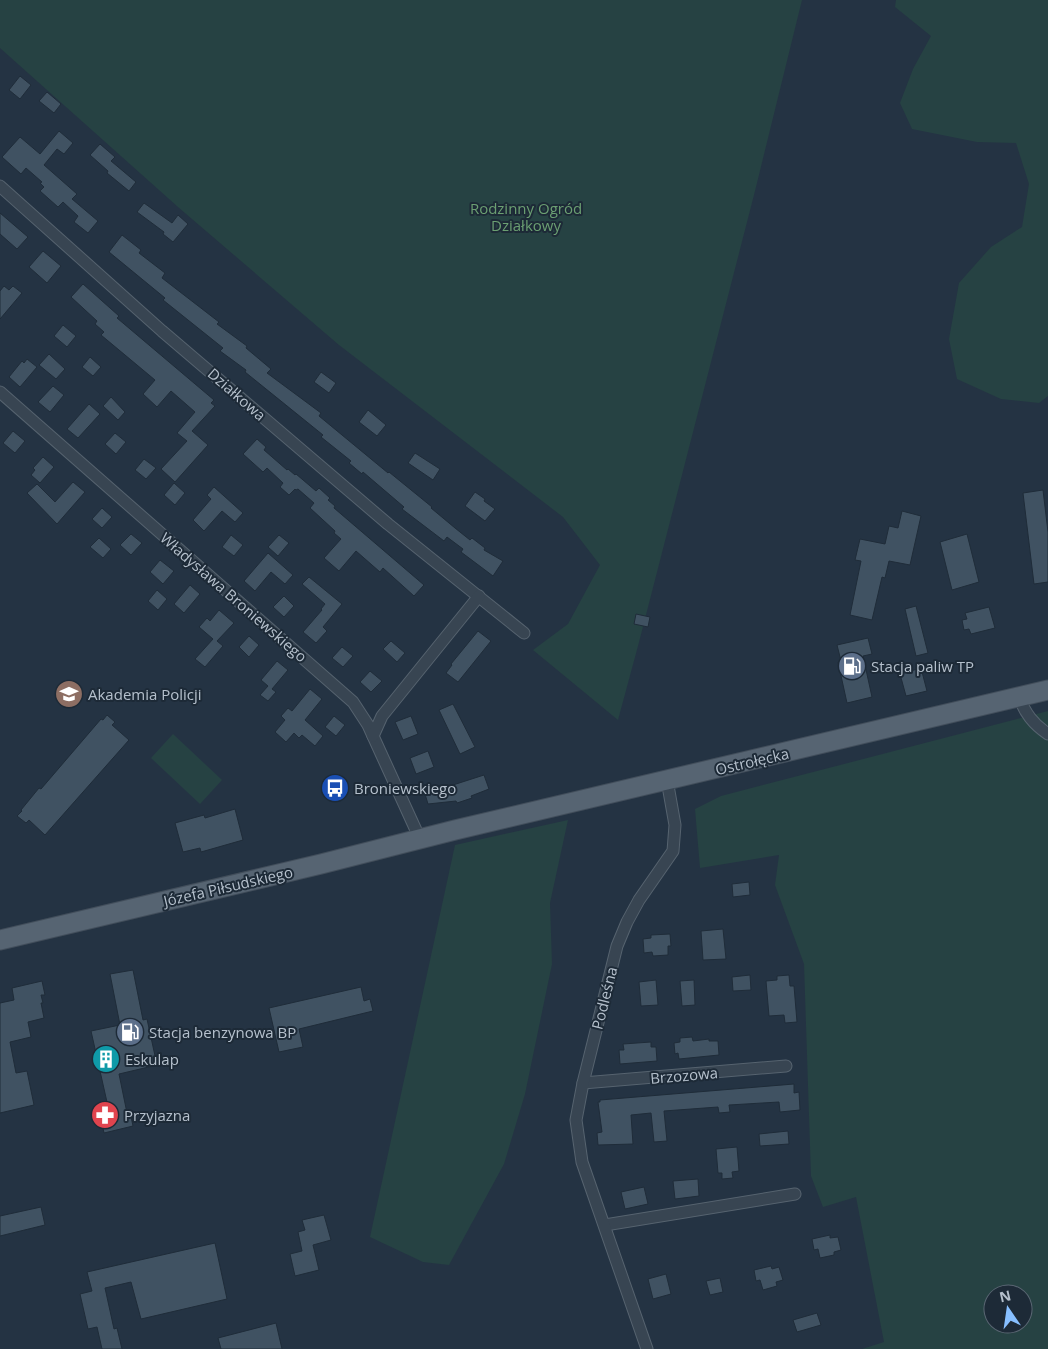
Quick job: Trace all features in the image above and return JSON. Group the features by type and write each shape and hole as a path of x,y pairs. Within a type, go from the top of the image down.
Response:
{"main road":[{"name":"Ostrołęcka","path":"455,830 1048,690"},
{"name":"Józefa Piłsudskiego","path":"0,940 322,864 455,830"}],"street":[{"name":"Działkowa","path":"0,186 162,331 388,524 524,633"},
{"name":"Władysława Broniewskiego","path":"0,392 353,702 364,717 420,839"},
{"path":"373,736 382,716 479,596"},
{"path":"1019,697 1025,712 1038,727 1048,734"},
{"name":"Podleśna","path":"647,1349 582,1162 576,1120 617,946 639,900 673,851 674,825 667,780"},
{"name":"Brzozowa","path":"583,1084 786,1066"},
{"path":"605,1225 795,1194"}],"green space":[{"name":"Rodzinny Ogród Działkowy","path":"0,0 802,0 755,191 618,720 533,650 568,624 600,565 563,517 339,345 178,207 0,48"},
{"path":"896,0 1048,0 1048,396 1039,403 1001,399 957,379 949,339 959,283 991,247 1022,227 1029,184 1016,143 977,142 912,129 900,103 913,69 931,36 895,7"},
{"path":"1048,711 1048,1349 862,1349 884,1342 856,1197 823,1207 811,1176 804,964 775,885 779,855 700,868 695,809 721,796"},
{"path":"173,734 222,780 200,804 151,758"},
{"path":"568,820 550,903 552,964 525,1094 504,1164 449,1265 423,1262 370,1237 455,845"}],"building":[{"path":"20,76 31,85 20,99 9,90"},
{"path":"47,92 61,104 54,113 39,101"},
{"path":"59,131 73,143 64,154 57,149 44,165 77,194 72,199 98,221 88,233 74,222 78,216 63,202 58,207 40,191 44,187 40,183 42,182 26,168 21,174 2,157 20,137 40,154"},
{"path":"100,144 115,157 111,161 136,182 129,191 107,173 108,171 90,155"},
{"path":"144,203 172,223 178,215 188,224 173,242 163,234 164,232 137,212"},
{"path":"0,213 28,237 17,249 0,234"},
{"path":"122,235 141,250 139,253 165,273 162,278 219,322 217,324 247,346 246,348 271,369 267,373 321,413 319,416 470,540 472,538 485,548 484,550 503,561 493,576 461,552 463,549 447,537 444,541 402,509 404,507 363,472 362,474 349,463 351,461 321,437 323,435 245,372 246,370 220,351 223,348 163,300 165,298 109,252"},
{"path":"43,251 61,266 47,283 29,267"},
{"path":"83,284 119,316 117,318 214,400 211,403 215,406 192,431 208,445 175,482 161,469 187,441 177,433 195,412 171,391 157,407 143,394 155,380 101,335 104,332 95,324 97,321 71,297"},
{"path":"4,286 9,290 13,286 22,293 0,319 0,291"},
{"path":"63,325 76,336 67,347 54,336"},
{"path":"49,354 65,369 56,379 39,365"},
{"path":"90,357 101,367 93,376 82,367"},
{"path":"27,359 37,367 20,387 9,377 22,361 24,363"},
{"path":"321,372 336,383 329,393 314,382"},
{"path":"53,386 64,395 50,412 38,402"},
{"path":"111,397 125,412 118,420 103,406"},
{"path":"89,404 100,414 78,438 67,429"},
{"path":"368,410 386,425 377,436 359,422"},
{"path":"13,431 25,441 15,453 3,443"},
{"path":"115,433 126,442 116,454 105,444"},
{"path":"257,439 266,447 264,450 287,470 296,474 316,491 319,488 330,498 328,500 335,506 334,508 424,585 414,596 383,568 380,572 356,551 339,571 324,558 341,539 310,508 314,503 298,489 295,489 289,495 280,487 283,483 267,468 263,472 243,454"},
{"path":"415,453 440,469 433,480 408,463"},
{"path":"43,457 54,467 40,483 31,475 35,470 33,468"},
{"path":"144,459 156,468 146,479 135,470"},
{"path":"73,482 85,492 57,524 27,493 37,484 55,502"},
{"path":"174,483 185,493 175,505 164,495"},
{"path":"214,487 243,513 235,522 222,511 204,531 193,520 211,499 207,495"},
{"path":"1043,490 1048,532 1048,582 1034,584 1023,493"},
{"path":"475,492 495,509 485,521 465,506"},
{"path":"102,508 112,517 102,528 92,519"},
{"path":"902,511 921,516 910,565 889,561 885,578 882,577 872,620 850,615 861,561 855,560 860,539 885,544 889,526 898,528"},
{"path":"131,534 142,543 131,555 120,545"},
{"path":"967,534 979,582 952,590 940,542"},
{"path":"231,535 243,545 234,556 222,547"},
{"path":"279,535 289,543 278,556 268,547"},
{"path":"99,538 111,549 103,558 90,547"},
{"path":"268,553 293,575 285,584 271,572 255,591 244,581"},
{"path":"160,560 174,571 163,584 150,572"},
{"path":"309,577 342,604 323,627 327,631 316,643 303,632 325,604 302,584"},
{"path":"190,585 200,594 184,613 174,604"},
{"path":"157,590 167,599 158,610 148,601"},
{"path":"284,596 294,606 284,617 273,607"},
{"path":"916,606 928,653 916,656 905,609"},
{"path":"989,607 995,628 971,634 969,629 964,630 962,620 967,619 965,613"},
{"path":"219,610 234,623 217,641 223,646 205,667 195,659 213,639 199,627 207,618 210,621"},
{"path":"636,614 650,617 648,627 634,624"},
{"path":"478,631 491,641 458,682 446,673"},
{"path":"249,636 259,645 249,657 239,647"},
{"path":"868,638 872,654 863,656 872,697 847,703 838,662 841,661 837,645"},
{"path":"391,641 405,653 397,662 383,649"},
{"path":"342,647 353,656 343,667 332,658"},
{"path":"277,661 288,670 272,689 276,692 268,701 260,695 268,686 261,680"},
{"path":"921,668 927,691 906,696 900,674"},
{"path":"370,671 382,681 371,692 360,682"},
{"path":"310,689 322,699 305,720 323,736 315,746 302,735 299,738 294,733 286,742 275,732 285,720 281,716 288,708 292,711"},
{"path":"453,704 475,747 460,754 439,710"},
{"path":"107,715 115,722 112,725 129,740 45,835 29,820 26,823 17,816 39,788 41,789 101,719 103,720"},
{"path":"334,716 345,725 336,736 325,727"},
{"path":"411,716 418,734 403,740 395,722"},
{"path":"428,751 434,767 416,774 410,758"},
{"path":"484,775 489,789 471,796 472,798 457,803 456,801 428,804 425,794"},
{"path":"235,809 243,840 201,852 200,848 183,852 175,823 204,815 205,818"},
{"path":"749,882 750,895 733,897 732,884"},
{"path":"723,929 726,959 703,960 701,931"},
{"path":"670,934 671,946 668,946 668,955 653,956 652,952 644,953 643,939 651,938 651,935"},
{"path":"133,970 143,1020 147,1019 157,1065 119,1074 127,1113 130,1112 133,1126 104,1133 100,1114 109,1111 91,1031 120,1025 110,974"},
{"path":"750,975 751,990 733,991 732,977"},
{"path":"789,975 790,986 794,986 797,1022 785,1023 784,1015 769,1016 766,981 777,980 777,976"},
{"path":"656,980 658,1005 641,1006 639,982"},
{"path":"694,980 695,1005 682,1006 680,981"},
{"path":"42,981 45,995 41,995 44,1018 28,1022 31,1037 10,1042 16,1073 27,1071 34,1105 0,1113 0,1003 14,1000 12,988"},
{"path":"361,987 364,1001 370,999 373,1011 299,1029 303,1047 279,1052 269,1008"},
{"path":"692,1037 693,1041 709,1039 709,1041 718,1041 719,1055 679,1059 678,1053 675,1054 674,1043 680,1042 680,1038"},
{"path":"651,1042 651,1047 656,1047 657,1061 620,1064 619,1050 624,1050 623,1044"},
{"path":"794,1084 794,1093 799,1092 800,1110 780,1112 779,1102 729,1105 730,1112 719,1113 718,1107 664,1111 667,1141 654,1142 651,1113 631,1115 633,1144 598,1145 597,1133 602,1132 598,1102 600,1100"},
{"path":"788,1131 789,1144 760,1146 759,1134"},
{"path":"737,1147 739,1171 732,1172 733,1178 722,1179 722,1173 718,1173 716,1149"},
{"path":"698,1179 699,1196 675,1199 673,1181"},
{"path":"644,1187 648,1204 625,1209 621,1192"},
{"path":"41,1207 45,1225 0,1236 0,1216"},
{"path":"324,1215 331,1240 313,1245 319,1270 295,1276 290,1254 302,1251 298,1232 305,1230 302,1220"},
{"path":"830,1235 830,1238 838,1237 841,1250 834,1252 834,1255 820,1258 818,1249 814,1250 812,1239"},
{"path":"215,1243 227,1299 141,1319 131,1282 105,1288 114,1329 117,1328 122,1349 102,1349 97,1327 88,1329 80,1294 92,1291 87,1272"},
{"path":"771,1266 772,1269 779,1267 783,1280 776,1282 777,1286 763,1290 760,1280 756,1281 754,1270"},
{"path":"666,1274 671,1294 653,1299 648,1279"},
{"path":"720,1278 723,1292 710,1295 706,1281"},
{"path":"817,1313 821,1325 797,1332 793,1320"},
{"path":"276,1323 282,1349 221,1349 218,1338"}],"place":[{"name":"Stacja paliw TP","path":"852,666"},
{"name":"Akademia Policji","path":"69,694"},
{"name":"Broniewskiego","path":"335,788"},
{"name":"Stacja benzynowa BP","path":"130,1032"},
{"name":"Eskulap","path":"106,1059"},
{"name":"Przyjazna","path":"105,1115"}]}
